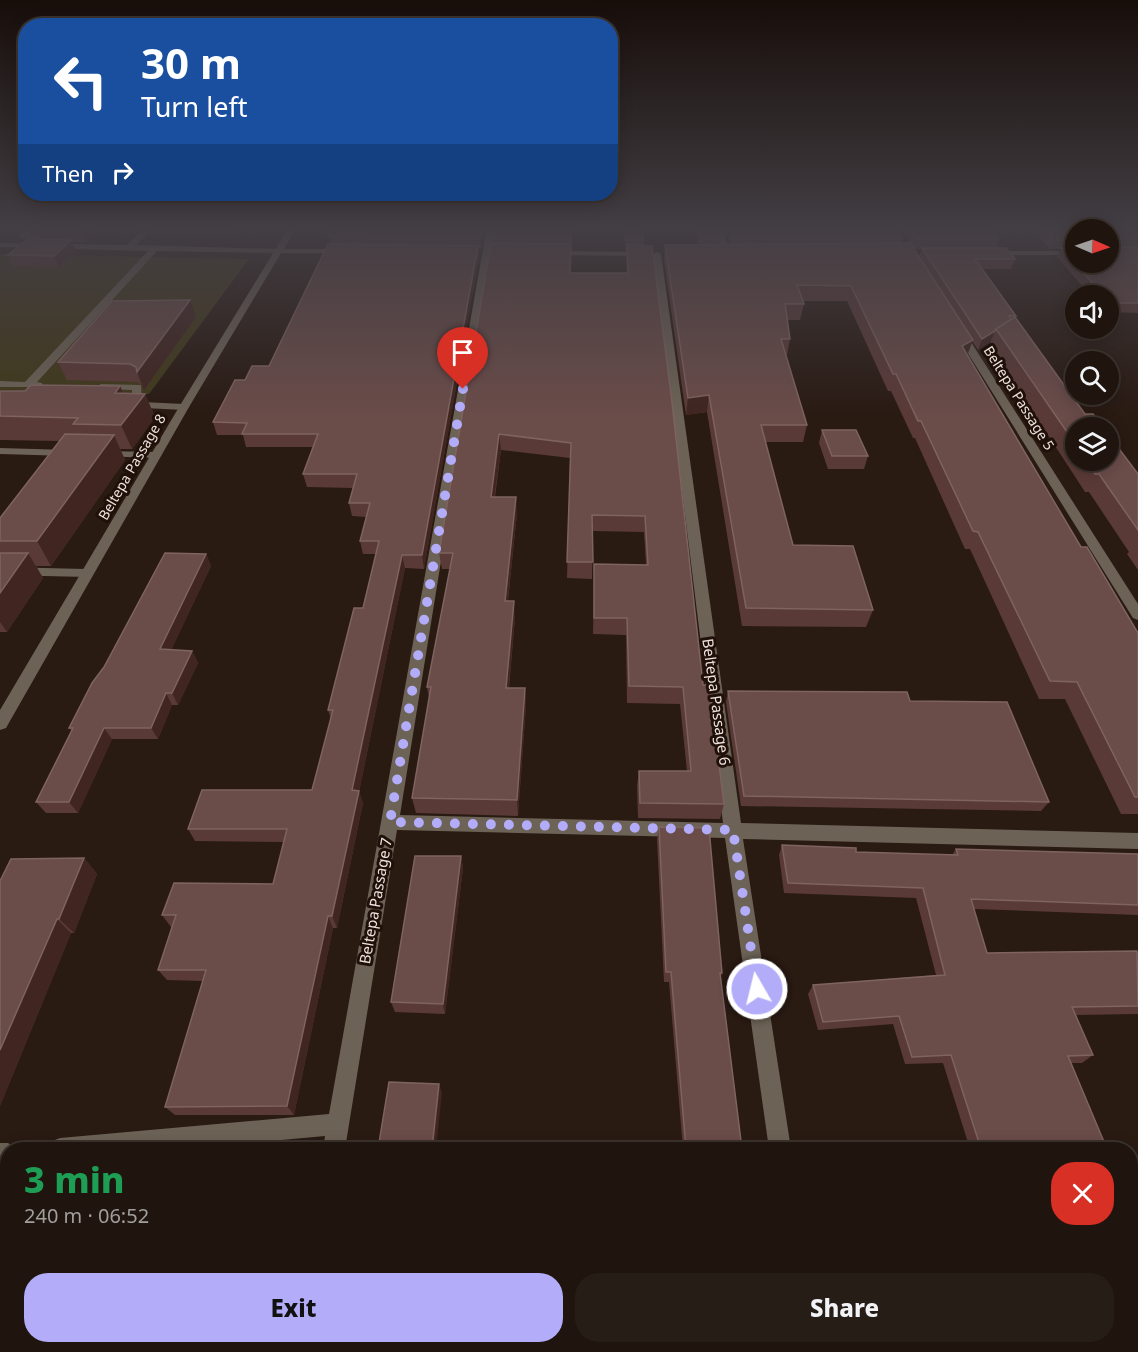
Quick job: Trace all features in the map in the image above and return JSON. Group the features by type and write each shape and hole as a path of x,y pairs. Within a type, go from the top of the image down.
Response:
{"street":[{"path":"28,385 116,290"},
{"name":"Beltepa Passage 8","path":"0,724 184,406 254,290"},
{"name":"Beltepa Passage 7","path":"335,1142 480,290"},
{"name":"Beltepa Passage 6","path":"667,290 733,830 779,1142"},
{"name":"Beltepa Passage 5","path":"954,324 1138,615"},
{"path":"0,384 50,385"},
{"path":"93,386 137,387 137,405"},
{"path":"115,405 184,406"},
{"path":"0,451 74,455 156,455"},
{"path":"0,572 87,573"},
{"path":"390,822 1138,841"},
{"path":"138,1142 339,1124"}],"shaded area":[{"path":"0,290 226,290 149,394 0,390"}],"building":[{"path":"306,290 470,290 422,555 402,555 352,790 359,791 332,916 328,916 287,1106 165,1107 206,970 158,970 176,915 162,915 174,883 273,884 287,829 188,829 202,790 312,790 333,710 328,710 354,608 363,608 379,541 360,541 370,503 349,503 357,474 303,474 318,434 242,434 247,423 213,422 235,380 245,380 252,366 269,366"},
{"path":"483,290 658,290 703,685 709,685 724,804 640,803 639,771 691,771 683,687 629,686 627,618 594,618 594,564 648,565 645,516 592,515 593,562 567,562 571,443 499,434 491,497 516,497 505,601 514,601 506,688 525,688 517,800 412,798 431,687 427,687 453,553 439,553"},
{"path":"672,290 799,290 804,304 785,304 790,339 781,339 807,425 761,425 793,545 853,546 873,610 746,608 709,395 688,398"},
{"path":"853,290 941,290 973,340 962,346 1081,547 1087,547 1138,633 1138,797 1135,797 1077,682 1050,681 978,532 973,531 921,421 918,421 896,374 893,374"},
{"path":"950,290 997,290 1016,316 1009,316 1011,319 982,339"},
{"path":"1119,290 1138,290 1138,303 1119,303"},
{"path":"190,300 137,372 136,367 130,364 58,362 112,301"},
{"path":"1015,317 1065,386 1065,405 1079,405 1085,414 1093,414 1095,417 1065,417 1065,429 996,329"},
{"path":"31,385 120,386 115,393 145,394 121,425 73,424 78,418 0,416 0,391 25,391"},
{"path":"822,430 856,430 868,456 832,456"},
{"path":"65,434 114,435 37,541 0,541 0,518"},
{"path":"1119,449 1138,474 1138,530 1099,474 1095,474 1093,471 1119,471"},
{"path":"0,553 28,553 0,593"},
{"path":"165,553 206,554 160,649 192,651 172,693 166,693 151,728 104,728 69,802 36,802 73,728 69,728 92,683 104,667"},
{"path":"728,691 907,692 910,701 1007,702 1049,802 744,796"},
{"path":"659,827 709,828 722,973 720,973 741,1142 685,1142 671,972 666,972"},
{"path":"782,845 856,848 856,852 958,855 956,849 1138,854 1138,905 971,899 987,953 1137,951 1138,1006 1072,1007 1093,1055 1068,1056 1104,1142 979,1142 951,1055 912,1057 899,1016 823,1022 813,985 945,975 923,888 788,883"},
{"path":"415,856 461,856 443,1004 391,1002"},
{"path":"84,858 0,1050 0,881 11,859"},
{"path":"389,1082 439,1084 433,1142 379,1142"}],"route":[{"path":"463,389 390,822 733,830 757,989"}]}
